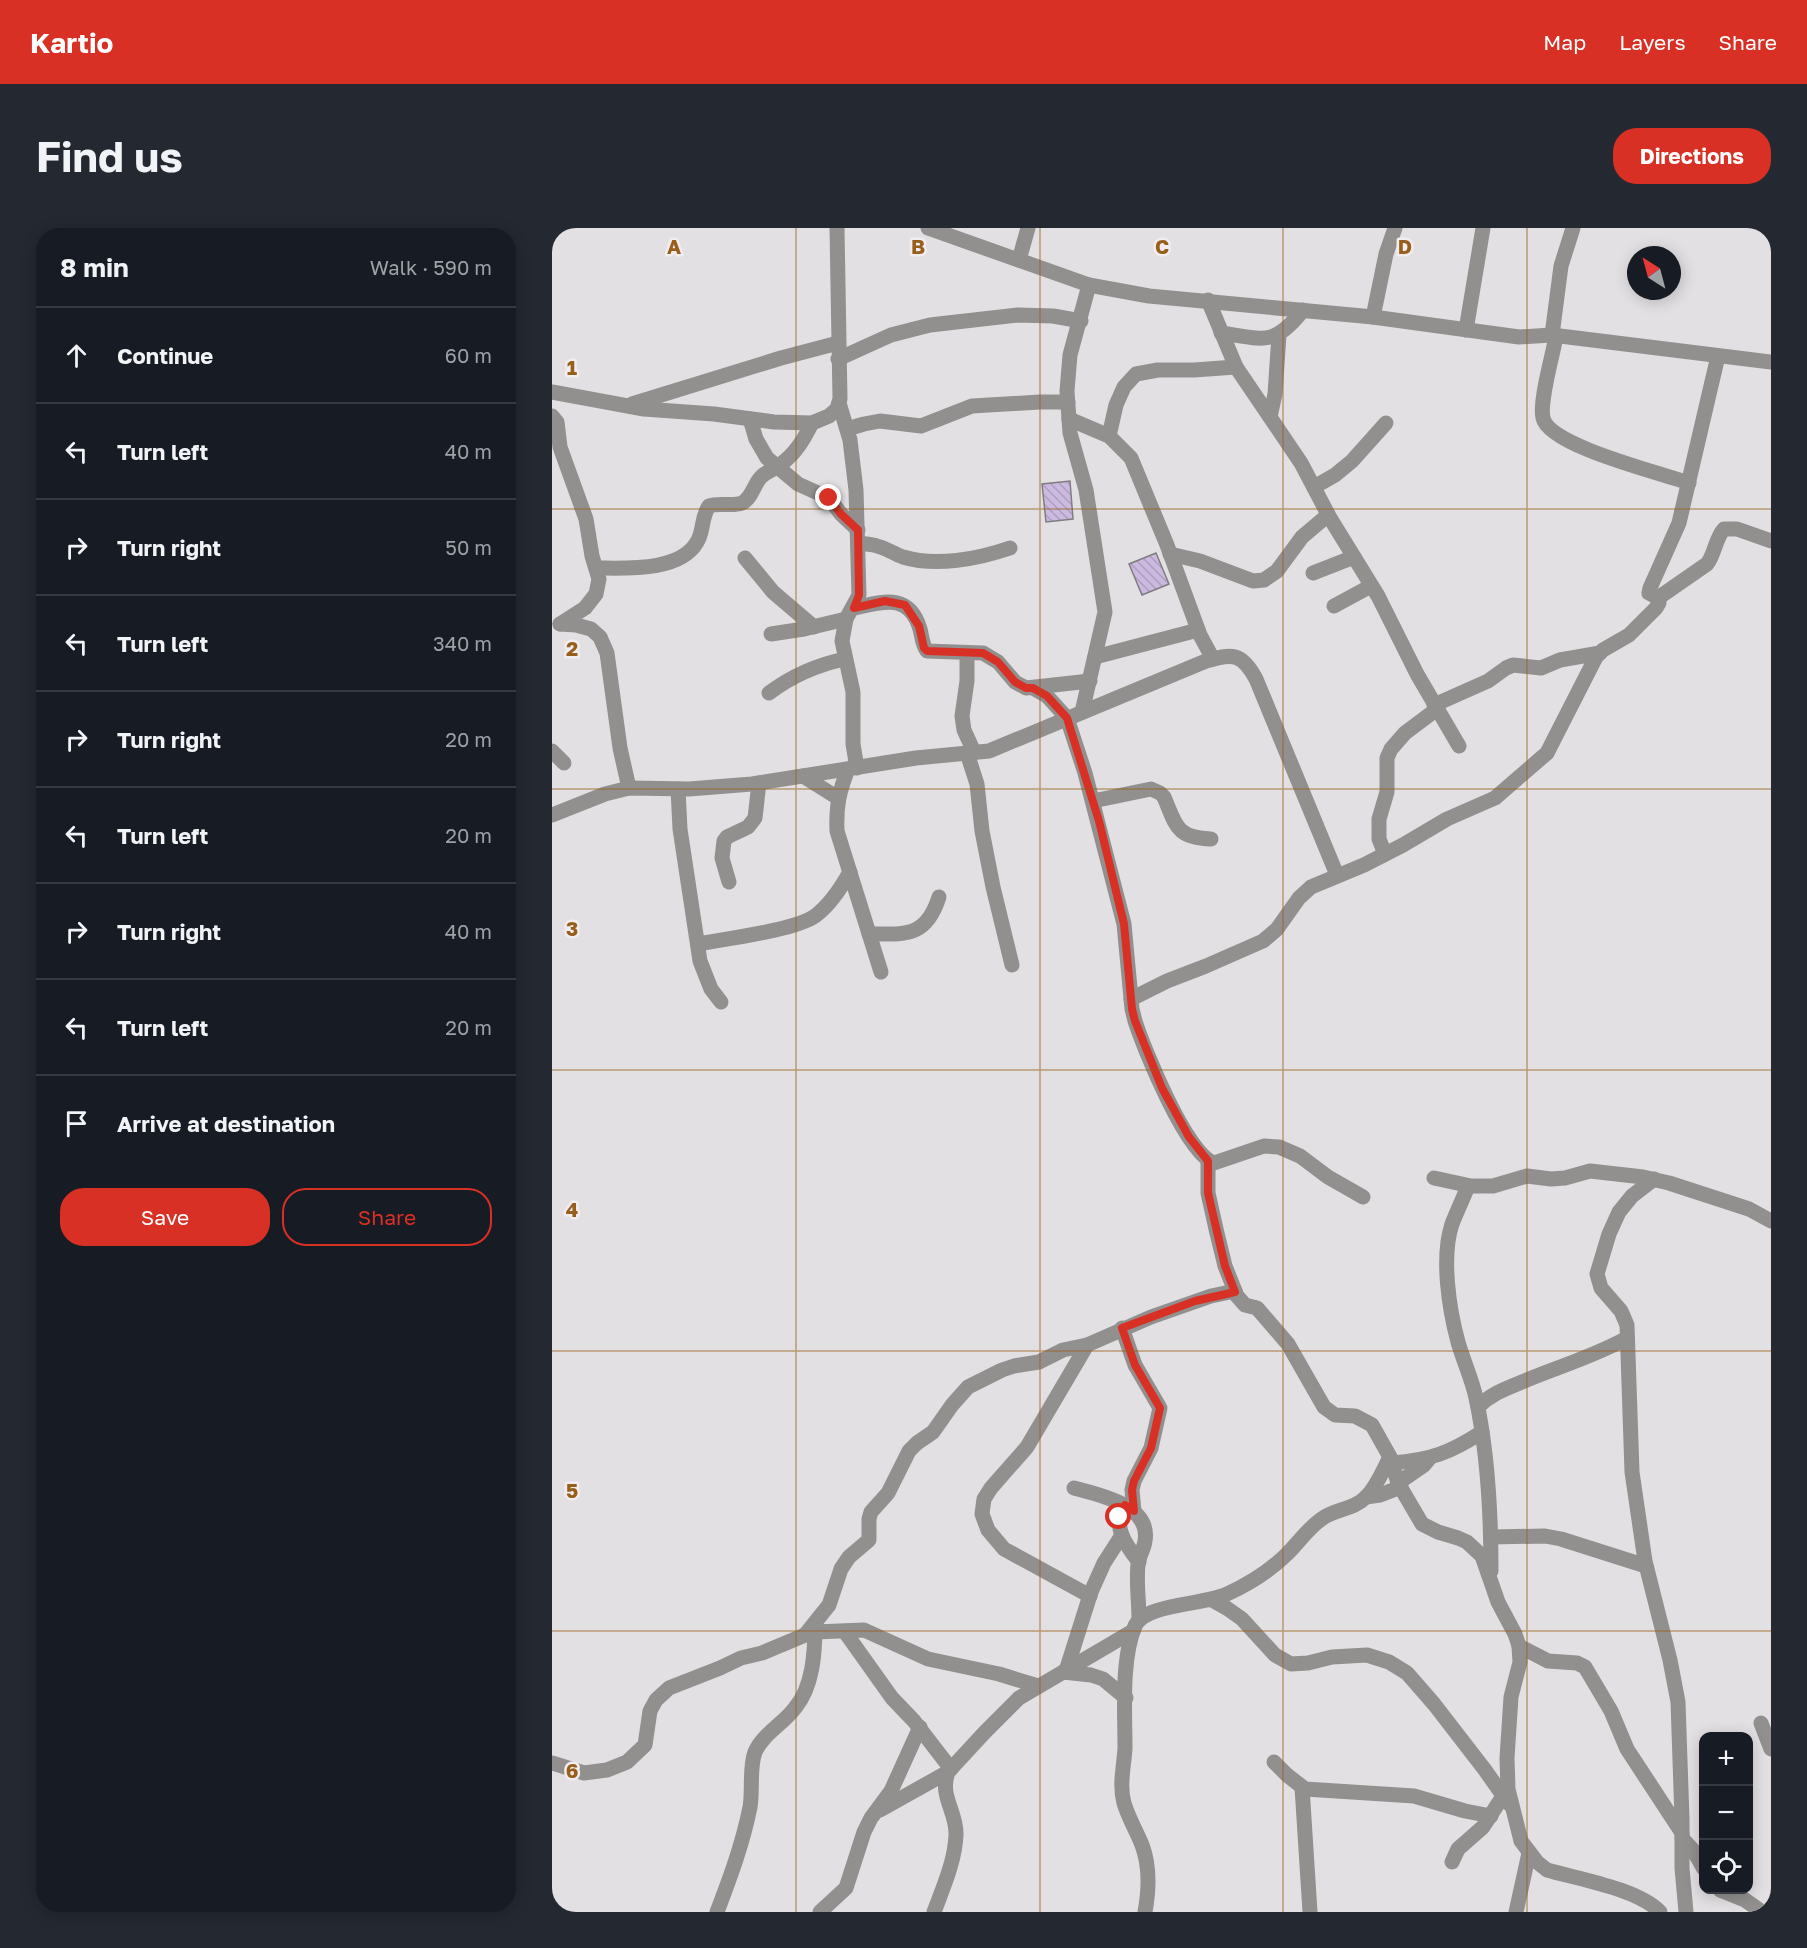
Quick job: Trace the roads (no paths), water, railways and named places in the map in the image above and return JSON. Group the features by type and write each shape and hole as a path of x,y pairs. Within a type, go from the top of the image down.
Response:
{"street":[{"path":"837,228 839,403 850,440 856,490 859,595 850,614 842,641 853,692 853,768 838,798 837,831 881,972"},
{"path":"928,228 1089,285 1149,296 1373,317 1518,337 1554,335 1771,362"},
{"path":"1019,260 1028,228"},
{"path":"1373,317 1386,254 1395,228"},
{"path":"1466,330 1483,228"},
{"path":"1573,228 1561,266 1554,335 1543,400 1543,418 1548,429 1564,440 1583,448 1689,483"},
{"path":"1082,712 1105,612 1086,490 1070,433 1068,402 1070,355 1089,285"},
{"path":"1208,300 1236,367 1301,463 1459,746"},
{"path":"1221,333 1265,339 1279,335 1303,310"},
{"path":"838,360 891,335 930,325 1018,315 1053,316 1081,321"},
{"path":"1270,417 1275,394 1279,335"},
{"path":"627,405 838,343"},
{"path":"1658,598 1649,592 1679,523 1718,356"},
{"path":"1109,436 1116,405 1124,387 1136,374 1158,370 1236,367"},
{"path":"552,392 627,405 774,422 812,423 829,416 837,409 839,403"},
{"path":"847,429 880,422 921,426 972,406 1068,402"},
{"path":"552,416 557,422 560,447 586,519 599,579 596,594 585,608 556,624"},
{"path":"750,419 761,449 777,467 798,484 829,498 858,536 905,557 921,560 950,560 990,555 1010,548"},
{"path":"1069,419 1109,436 1131,458 1198,630 1213,659"},
{"path":"596,568 644,568 676,560 697,542 709,506 740,504 746,500 762,476 794,453 812,423"},
{"path":"1314,487 1335,475 1352,460 1386,423"},
{"path":"1170,554 1219,567 1236,576 1253,581 1264,580 1277,571 1302,537 1328,515"},
{"path":"1658,598 1707,564 1713,557 1720,532 1724,529 1737,529 1771,541"},
{"path":"1313,573 1354,557"},
{"path":"745,558 773,592 814,627"},
{"path":"1334,606 1371,586"},
{"path":"1131,999 1167,981 1215,963 1263,941 1277,929 1299,898 1311,887 1385,854 1447,819 1495,798 1547,753 1596,657 1629,635 1644,621 1656,608 1659,603 1658,598"},
{"path":"771,634 814,627 885,601 905,605 919,626 924,648 927,651 983,653 991,656 1015,682 1026,688 1090,681"},
{"path":"556,624 576,625 591,629 600,638 607,653 620,748 629,788"},
{"path":"1095,657 1198,630"},
{"path":"967,653 967,681 962,716 964,730 977,784 982,831 993,887 1012,965"},
{"path":"1385,854 1379,839 1379,819 1387,792 1387,758 1391,749 1405,733 1436,707 1488,681 1513,665 1541,668 1560,660 1600,653"},
{"path":"552,815 605,794 629,788 678,789 759,783 853,768 989,751 1213,659 1231,656 1248,663 1337,876"},
{"path":"769,693 806,670 845,659"},
{"path":"1033,688 1047,696 1067,718 1093,801 1124,924 1132,1009 1139,1034 1162,1088 1189,1137 1208,1161 1214,1163 1264,1146 1279,1147 1300,1156 1328,1177 1363,1197"},
{"path":"552,751 564,763"},
{"path":"803,776 838,798"},
{"path":"729,882 722,858 724,841 727,837 748,827 755,818 759,783"},
{"path":"678,789 680,829 698,944 705,976 721,1002"},
{"path":"1093,801 1151,789 1164,796 1178,830 1187,836 1211,839"},
{"path":"698,944 778,929 814,916 839,891 850,873"},
{"path":"869,934 914,932 924,926 936,908 939,897"},
{"path":"1208,1161 1208,1193 1225,1266 1235,1292 1245,1305 1257,1308 1288,1344 1324,1407 1335,1415 1355,1416 1372,1425 1391,1460 1400,1485 1422,1524 1467,1542 1482,1556 1498,1602 1519,1646 1521,1662 1511,1697 1507,1758 1508,1789 1521,1841 1529,1853 1548,1870 1636,1896 1653,1905 1660,1912"},
{"path":"1434,1178 1468,1186 1493,1186 1527,1176 1559,1179 1590,1171 1654,1179 1749,1209 1771,1221"},
{"path":"1654,1179 1632,1196 1619,1212 1609,1234 1597,1274 1601,1288 1621,1311 1627,1325 1632,1472 1646,1566 1670,1660 1678,1702 1682,1868 1686,1912"},
{"path":"1468,1186 1452,1224 1448,1247 1448,1290 1457,1340 1478,1407 1482,1432 1491,1537 1491,1580"},
{"path":"717,1912 743,1838 750,1805 754,1754 761,1742 795,1709 806,1692 815,1629 829,1605 841,1569 849,1557 869,1540 871,1512 888,1493 909,1451 933,1432 968,1387 1002,1370 1040,1362 1063,1350 1087,1345 1122,1328 1195,1301 1235,1292"},
{"path":"1122,1328 1135,1365 1160,1408 1151,1448 1134,1481 1130,1508 1119,1517 1119,1528 1126,1545 1138,1562"},
{"path":"1478,1407 1489,1396 1499,1391 1590,1356 1626,1338"},
{"path":"1087,1345 1027,1448 984,1499 982,1514 988,1530 1004,1549 1090,1596"},
{"path":"1391,1460 1430,1458 1453,1450 1482,1432"},
{"path":"1366,1497 1380,1495 1400,1485 1430,1458"},
{"path":"876,1812 927,1785 949,1770 1019,1698 1064,1672 1157,1611 1227,1595 1259,1576 1285,1556 1324,1516 1351,1508 1366,1497 1391,1460"},
{"path":"1074,1488 1130,1508 1139,1517 1144,1530 1145,1540 1138,1562 1137,1625 1126,1669 1122,1785 1124,1801 1143,1847 1148,1873 1145,1912"},
{"path":"1064,1672 1090,1596 1104,1563 1122,1535"},
{"path":"1491,1537 1545,1536 1646,1566"},
{"path":"1212,1600 1242,1619 1275,1655 1291,1664 1308,1663 1332,1657 1367,1655 1389,1662 1407,1673 1434,1704 1513,1811"},
{"path":"552,1763 584,1773 607,1770 627,1762 645,1745 650,1711 656,1700 669,1688 741,1658 796,1641 815,1629 845,1632 864,1630 928,1659 999,1674 1038,1686"},
{"path":"845,1632 892,1698 920,1727 949,1770"},
{"path":"1519,1646 1548,1661 1577,1663 1585,1667 1611,1711 1627,1749 1699,1860"},
{"path":"1064,1672 1091,1675 1103,1679 1126,1698"},
{"path":"1761,1723 1771,1749"},
{"path":"820,1912 846,1888 864,1832 891,1791 920,1727"},
{"path":"1274,1762 1305,1789 1414,1796 1491,1816"},
{"path":"934,1912 956,1836 955,1821 945,1795 945,1780 949,1770"},
{"path":"1302,1787 1310,1912"},
{"path":"1452,1862 1458,1849 1483,1827 1503,1796"},
{"path":"1516,1912 1529,1853"},
{"path":"1730,1894 1745,1900 1762,1912"}]}
